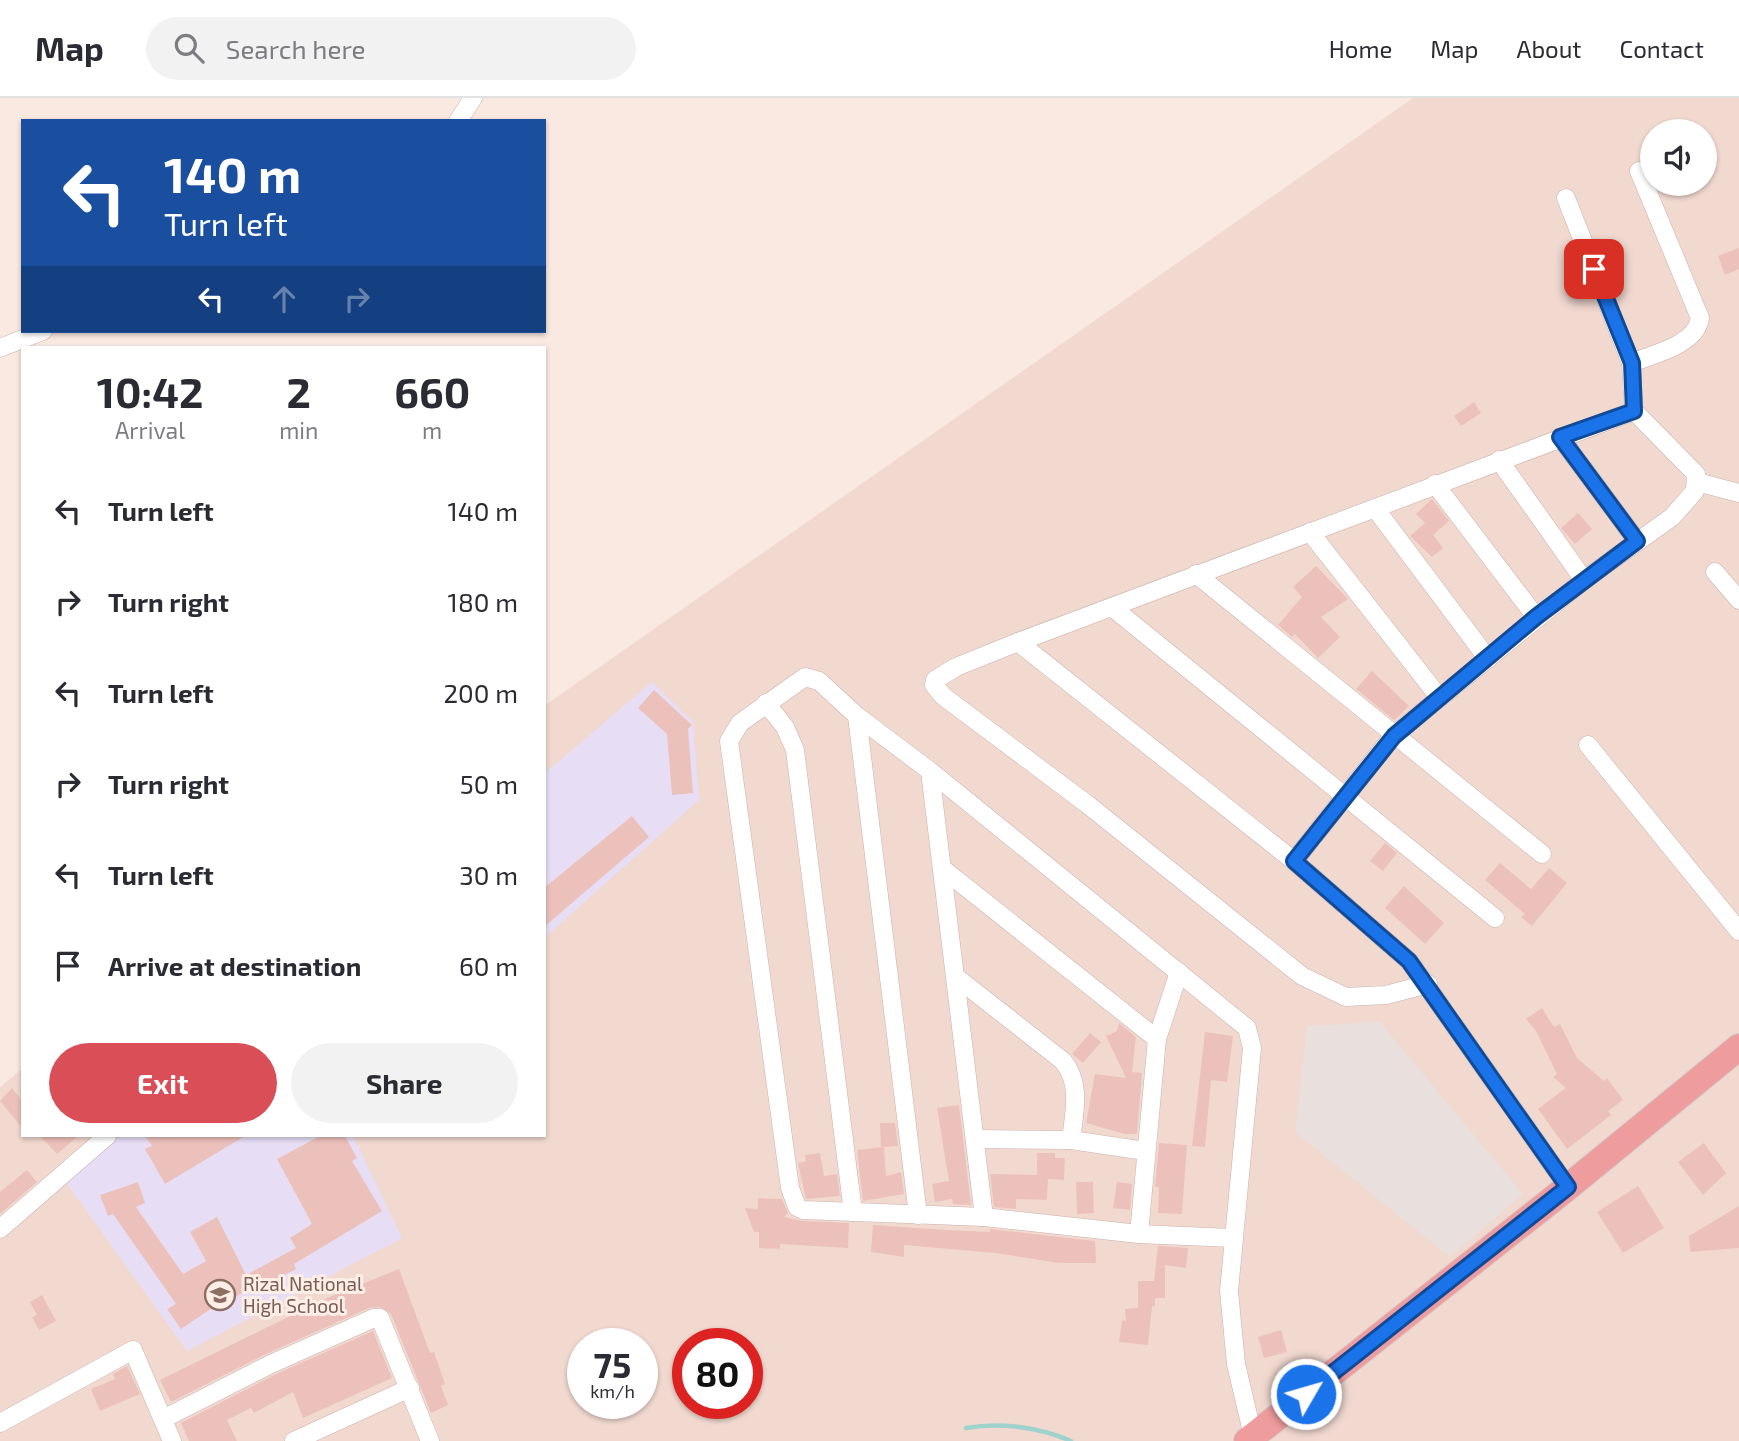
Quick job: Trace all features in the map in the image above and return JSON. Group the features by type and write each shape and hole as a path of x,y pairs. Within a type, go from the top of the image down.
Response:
{"highway":[{"path":"1250,1438 1568,1187 1739,1047"}],"street":[{"path":"459,119 473,98"},
{"path":"1632,363 1689,338 1698,328 1700,318 1639,171"},
{"path":"1294,861 1394,736 1536,617 1685,506 1695,491 1696,474 1634,411 1632,363 1566,198"},
{"path":"0,348 38,333"},
{"path":"1428,984 1386,995 1346,997 1302,976 1087,804 943,696 934,685 938,677 956,667 1018,642 1634,411"},
{"path":"1560,437 1637,541"},
{"path":"1499,460 1584,580"},
{"path":"1697,482 1739,493"},
{"path":"1435,484 1536,617"},
{"path":"1375,508 1488,659"},
{"path":"1310,532 1439,697"},
{"path":"1715,572 1739,600"},
{"path":"1196,574 1542,854"},
{"path":"1113,608 1495,918"},
{"path":"1018,642 1294,861 1396,948 1428,984 1568,1187"},
{"path":"1232,1238 1139,1234 984,1217 803,1210 797,1207 791,1199 729,741 740,723 811,677 1242,1023 1251,1039 1232,1238 1231,1320 1250,1438"},
{"path":"766,704 785,727 795,750 853,1212"},
{"path":"857,716 918,1215"},
{"path":"1588,745 1739,931"},
{"path":"930,771 984,1217"},
{"path":"943,869 1157,1039"},
{"path":"1139,1234 1157,1039 1179,972"},
{"path":"956,976 1063,1061 1071,1072 1076,1094 1071,1140"},
{"path":"0,1229 106,1137"},
{"path":"976,1139 1071,1140 1146,1151"},
{"path":"163,1419 271,1364 374,1318 380,1318 430,1441"},
{"path":"0,1423 133,1350 172,1441"},
{"path":"295,1441 410,1388"}],"shaded area":[{"path":"1413,98 1739,98 1739,1441 0,1441 0,1087 21,1070 21,1137 546,1137 546,705"},
{"path":"652,682 693,722 699,800 546,936 546,772"},
{"path":"1380,1022 1523,1194 1450,1257 1295,1132 1307,1026"},
{"name":"Rizal National High School","path":"117,1137 353,1137 402,1238 187,1351 65,1181"}],"building":[{"path":"1739,248 1739,269 1725,275 1718,256"},
{"path":"1474,402 1481,413 1461,426 1454,416"},
{"path":"1432,499 1449,521 1433,535 1443,548 1432,557 1410,536 1425,523 1416,514"},
{"path":"1578,513 1592,529 1575,544 1561,528"},
{"path":"1316,566 1348,599 1321,617 1340,637 1318,658 1295,634 1292,637 1278,625 1302,597 1293,587"},
{"path":"1372,671 1409,706 1394,720 1356,689"},
{"path":"654,690 692,725 688,729 693,793 672,795 667,734 638,708"},
{"path":"632,816 649,837 546,925 546,886"},
{"path":"1385,843 1397,853 1383,871 1370,861"},
{"path":"1500,863 1531,889 1549,868 1567,883 1532,926 1521,917 1525,914 1485,880"},
{"path":"1404,886 1444,923 1425,944 1385,908"},
{"path":"1542,1008 1554,1027 1560,1024 1577,1058 1604,1081 1607,1078 1623,1100 1608,1111 1611,1115 1567,1149 1538,1109 1566,1088 1553,1077 1557,1074 1536,1031 1526,1019"},
{"path":"1119,1023 1136,1037 1132,1072 1142,1073 1137,1134 1125,1134 1086,1123 1095,1074 1126,1078 1106,1036 1117,1031"},
{"path":"1205,1032 1233,1036 1227,1082 1211,1080 1205,1147 1192,1146"},
{"path":"1090,1033 1101,1042 1083,1063 1072,1054"},
{"path":"12,1088 21,1099 21,1127 0,1101"},
{"path":"959,1105 971,1205 953,1204 952,1199 935,1202 932,1184 949,1181 937,1108"},
{"path":"880,1123 895,1123 898,1146 881,1147"},
{"path":"41,1137 77,1137 57,1154"},
{"path":"146,1137 243,1137 165,1184 145,1149 152,1146"},
{"path":"318,1137 346,1137 357,1158 352,1161 382,1211 294,1264 296,1269 262,1287 259,1283 225,1303 224,1300 181,1329 167,1309 176,1304 113,1214 108,1216 100,1195 138,1182 145,1203 136,1207 183,1274 206,1261 190,1232 217,1217 246,1275 296,1248 290,1238 312,1224 277,1159"},
{"path":"1159,1143 1187,1145 1182,1214 1158,1213 1159,1187 1155,1187"},
{"path":"1704,1143 1726,1173 1703,1195 1678,1162"},
{"path":"884,1147 886,1176 901,1172 904,1194 863,1201 857,1150"},
{"path":"820,1153 824,1176 837,1174 840,1196 806,1199 798,1163 806,1161 805,1155"},
{"path":"1037,1153 1055,1153 1055,1158 1065,1158 1064,1180 1048,1179 1047,1200 1016,1199 1016,1209 994,1207 990,1174 1037,1175"},
{"path":"27,1170 37,1182 0,1214 0,1192"},
{"path":"1076,1182 1093,1182 1094,1213 1077,1214"},
{"path":"1117,1182 1132,1184 1130,1210 1113,1208"},
{"path":"1638,1186 1664,1228 1623,1253 1597,1212"},
{"path":"758,1198 782,1199 788,1213 784,1217 803,1221 849,1223 848,1248 780,1244 780,1249 759,1248 759,1232 754,1232 745,1208 758,1209"},
{"path":"1739,1206 1739,1248 1690,1252 1689,1236"},
{"path":"873,1225 990,1232 990,1229 1095,1241 1096,1263 1059,1263 995,1253 904,1245 904,1257 871,1252"},
{"path":"1158,1246 1188,1248 1186,1268 1165,1265 1165,1298 1155,1298 1155,1306 1152,1306 1148,1345 1119,1342 1122,1320 1126,1321 1125,1309 1138,1308 1138,1281 1154,1281"},
{"path":"399,1269 430,1353 434,1352 445,1384 441,1386 448,1405 431,1413 391,1314 380,1307 369,1308 266,1354 171,1402 160,1380 327,1298"},
{"path":"42,1295 56,1321 39,1330 32,1317 37,1315 30,1302"},
{"path":"1281,1330 1287,1352 1264,1358 1258,1337"},
{"path":"373,1331 392,1378 303,1418 293,1392 254,1413 251,1408 227,1420 237,1441 189,1441 181,1423 276,1374"},
{"path":"127,1366 140,1394 100,1411 91,1389 115,1379 113,1374"}],"waterway":[{"path":"966,1428 1019,1427 1046,1432 1071,1441"}],"place":[{"name":"Rizal National High School","path":"220,1295"}],"route":[{"path":"1306,1394 1568,1187 1428,984 1409,961 1294,861 1394,736 1504,647 1536,617 1637,541 1560,437 1634,411 1632,363 1594,269"}]}
